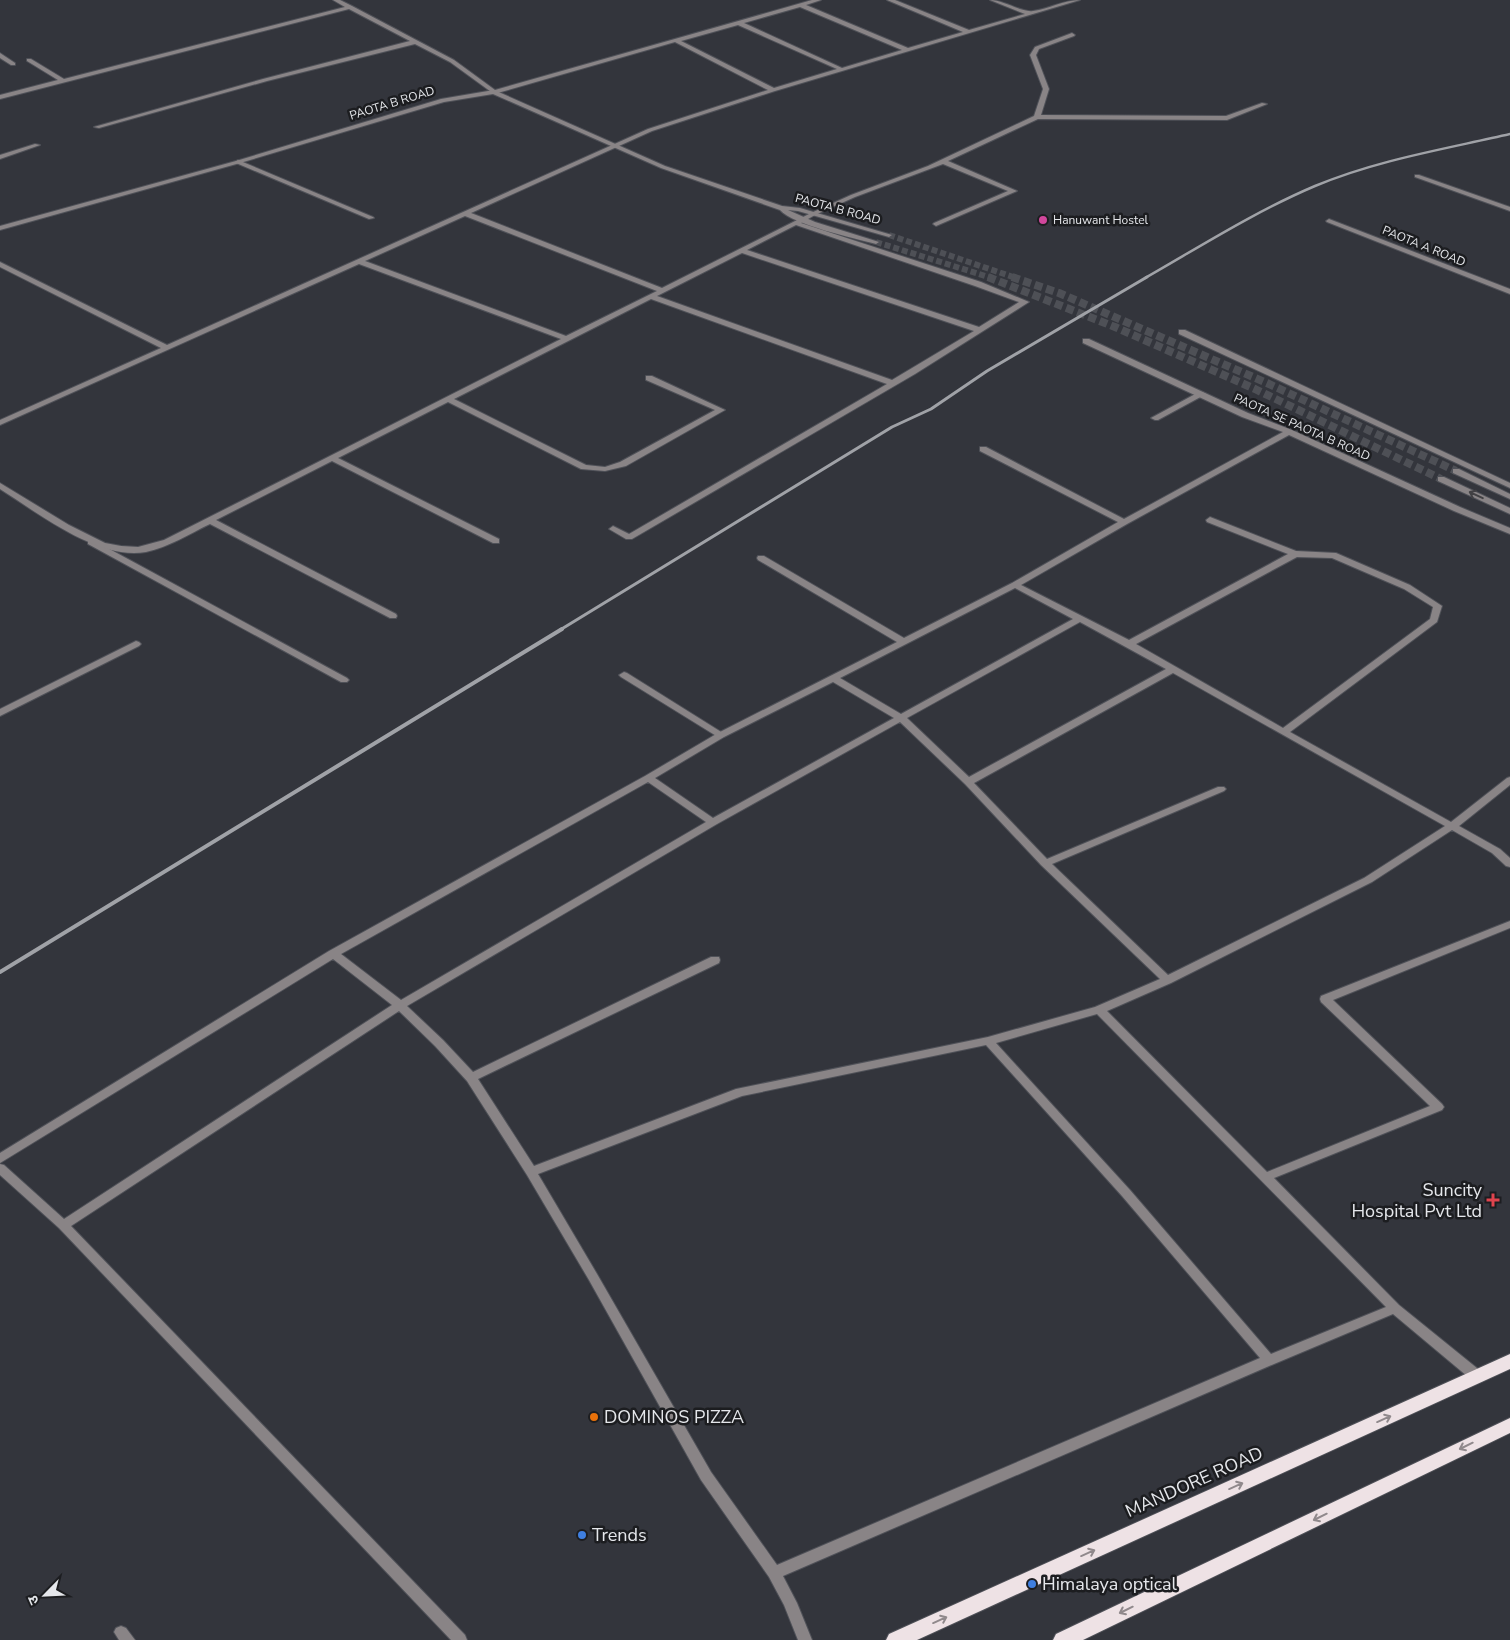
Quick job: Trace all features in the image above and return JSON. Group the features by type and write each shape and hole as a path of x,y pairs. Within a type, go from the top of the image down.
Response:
{"highway":[{"name":"MANDORE ROAD","path":"896,1640 1510,1361"},
{"path":"1063,1640 1510,1425"}],"street":[{"path":"336,0 452,61 494,92 818,0"},
{"path":"890,0 968,32"},
{"path":"993,0 1031,14"},
{"path":"0,423 464,212 650,130 773,90 1077,0"},
{"path":"801,5 907,50"},
{"path":"0,97 350,8"},
{"path":"739,22 843,70"},
{"path":"1037,117 1046,89 1034,55 1037,48 1072,35"},
{"path":"675,40 773,90"},
{"path":"97,127 266,80 415,42"},
{"path":"0,55 13,64"},
{"path":"29,60 63,81"},
{"name":"PAOTA B ROAD","path":"0,228 238,162 443,100 494,92 663,168 781,208 813,214 888,235"},
{"path":"92,542 110,547 137,550 167,542 652,297 798,221 942,161 1037,117 1227,118 1264,104"},
{"path":"0,157 37,146"},
{"path":"936,224 1014,191 942,161"},
{"path":"238,162 372,218"},
{"path":"1417,176 1510,209"},
{"path":"1498,205 1510,200"},
{"name":"PAOTA B ROAD","path":"781,208 798,221 876,242"},
{"path":"464,212 664,290"},
{"path":"613,530 629,537 892,383 1024,302 798,221"},
{"name":"PAOTA A ROAD","path":"1329,221 1510,292"},
{"path":"740,250 979,330"},
{"path":"358,261 567,339"},
{"path":"0,264 166,347"},
{"path":"652,297 892,383"},
{"path":"1182,332 1510,486"},
{"name":"PAOTA SE PAOTA B ROAD","path":"1086,341 1457,509 1510,531"},
{"path":"448,399 584,467 605,470 623,464 722,410 649,378"},
{"path":"1155,418 1202,394"},
{"path":"0,1158 333,954 648,778 721,735 1015,585 1124,522 1289,432"},
{"path":"983,449 1124,522"},
{"path":"332,458 496,541"},
{"path":"1456,471 1510,497"},
{"path":"1441,479 1510,511"},
{"path":"0,485 92,542 344,680"},
{"path":"209,520 394,616"},
{"path":"1210,520 1295,554 1333,555 1407,587 1438,606 1434,620 1285,731"},
{"path":"1129,644 1295,554"},
{"path":"761,558 902,641"},
{"path":"1015,585 1129,644 1285,731 1496,851 1510,864"},
{"path":"63,1225 400,1005 713,822 1079,618"},
{"path":"0,713 136,644"},
{"path":"968,782 1173,669"},
{"path":"624,674 721,735"},
{"path":"833,678 900,717 968,782 1044,863 1167,980"},
{"path":"648,778 713,822"},
{"path":"531,1172 740,1092 988,1041 1099,1010 1167,980 1368,880 1452,826 1510,780"},
{"path":"1044,863 1222,789"},
{"path":"1265,1177 1438,1107 1325,998 1510,924"},
{"path":"333,954 400,1005 439,1042 471,1078 531,1172 706,1476 774,1573 790,1603 805,1640"},
{"path":"471,1078 715,960"},
{"path":"1099,1010 1395,1308 1478,1377"},
{"path":"988,1041 1126,1193 1269,1360"},
{"path":"0,1168 63,1225 460,1640"},
{"path":"774,1573 1269,1360 1395,1308"}],"tunnel":[{"path":"889,235 1016,278"},
{"path":"876,242 992,278"},
{"path":"988,277 1115,327 1255,389 1441,479"},
{"path":"1012,277 1059,293 1267,383 1456,471"}],"railway":[{"path":"1145,278 1250,218 1315,186 1387,162 1510,134"},
{"path":"560,630 892,427 931,409 987,371 1147,277"},
{"path":"0,972 562,629"}],"place":[{"name":"Hanuwant Hostel","path":"1043,220"},
{"name":"Suncity Hospital Pvt Ltd","path":"1493,1200"},
{"name":"DOMINOS PIZZA","path":"594,1417"},
{"name":"Trends","path":"582,1535"},
{"name":"Himalaya optical","path":"1032,1584"}]}
